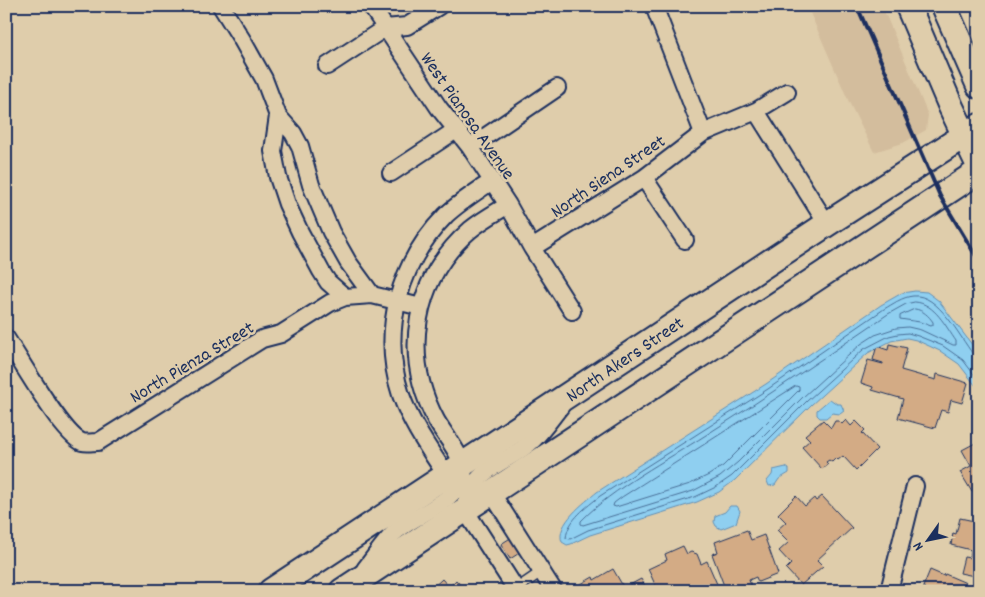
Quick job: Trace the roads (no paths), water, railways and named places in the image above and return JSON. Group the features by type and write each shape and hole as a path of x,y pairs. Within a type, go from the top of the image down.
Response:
{"main road":[{"path":"908,6 971,130 979,166"},
{"path":"944,6 979,86"},
{"name":"North Akers Street","path":"271,591 971,130"},
{"name":"North Akers Street","path":"348,587 979,171"}],"street":[{"path":"220,6 264,79 278,116 293,133 300,146 311,186 331,232 348,262 372,295"},
{"name":"West Pianosa Avenue","path":"371,6 439,108 470,147 508,205 532,248 572,311"},
{"path":"327,66 385,28 407,26 439,6"},
{"path":"654,6 703,133"},
{"path":"470,147 557,88"},
{"name":"North Siena Street","path":"532,248 644,178 703,133 756,111 787,92"},
{"path":"756,111 827,224"},
{"path":"278,116 273,150 278,176 287,204 300,232 328,282 345,297 372,295 421,307"},
{"path":"390,173 456,130"},
{"path":"644,178 685,240"},
{"path":"348,587 394,533 451,494 462,479 416,427 401,394 394,356 393,332 396,301 404,277 428,236 450,212 492,181"},
{"path":"454,470 421,381 416,339 421,307 428,284 453,247 482,220 508,205"},
{"name":"North Pienza Street","path":"6,338 61,423 74,436 84,442 98,442 262,339 281,334 330,303 345,297"},
{"path":"516,590 465,510 468,493 479,478 533,440 572,393"},
{"path":"889,591 915,486"},
{"path":"491,492 554,591"}],"lane":[{"path":"516,590 541,572"}],"water":[{"path":"927,292 939,301 979,354 979,390 959,364 940,351 907,338 891,341 868,353 811,405 735,480 719,492 697,502 590,535 571,544 567,545 562,542 561,535 567,521 579,507 597,492 766,384 881,305 902,293"},
{"path":"830,399 837,404 841,404 844,411 840,414 832,413 826,418 820,418 817,415 817,410"},
{"path":"786,467 789,469 789,473 779,479 775,485 769,486 767,481 772,475 773,470"},
{"path":"730,506 737,506 740,511 736,523 721,529 714,522 715,516 725,512"}],"railway":[{"path":"857,6 940,196 979,261"}]}
